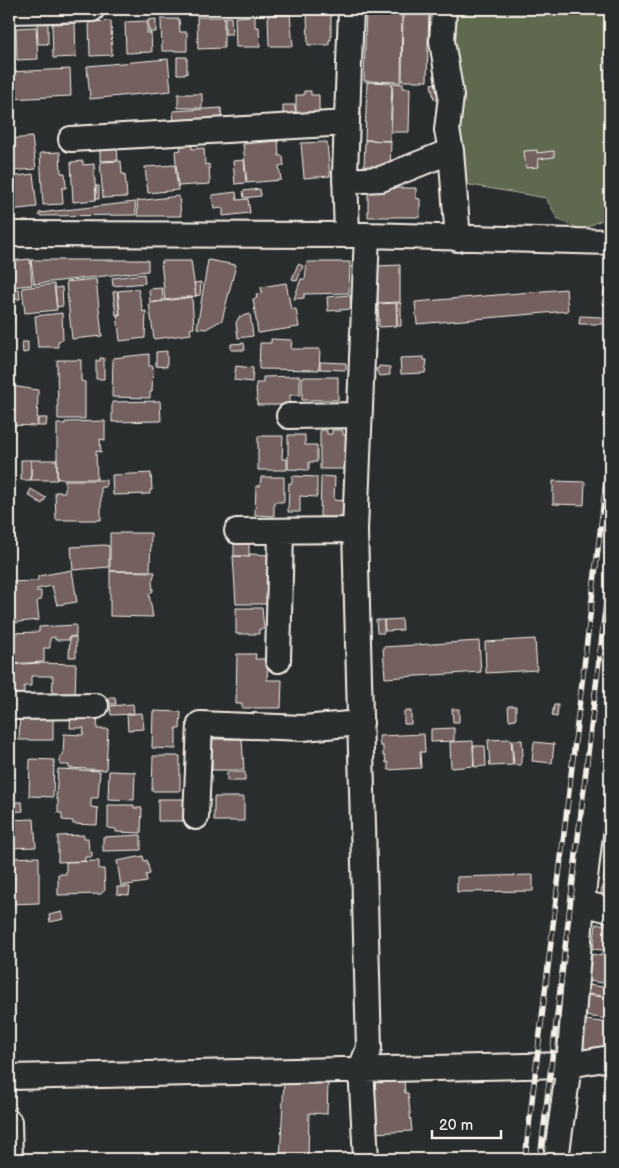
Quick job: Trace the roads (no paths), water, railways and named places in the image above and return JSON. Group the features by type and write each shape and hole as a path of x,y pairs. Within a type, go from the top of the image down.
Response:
{"street":[{"path":"9,11 92,9"},
{"path":"351,9 345,181 357,235 358,415 356,530 369,1048 361,1068 366,1159"},
{"path":"444,9 442,41 452,96 446,130 451,151 458,239"},
{"path":"71,140 347,123"},
{"path":"345,181 381,180 451,151"},
{"path":"9,234 357,235 610,242"},
{"path":"289,416 358,415"},
{"path":"237,531 356,530"},
{"path":"278,660 281,531"},
{"path":"556,1159 570,1065 582,903 610,666"},
{"path":"9,707 96,706"},
{"path":"196,817 200,724 303,728 361,723"},
{"path":"582,903 610,910"},
{"path":"9,1077 570,1065 610,1058"},
{"path":"9,1122 10,1159"}],"railway":[{"path":"525,1159 610,449"},
{"path":"540,1159 610,568"}]}
